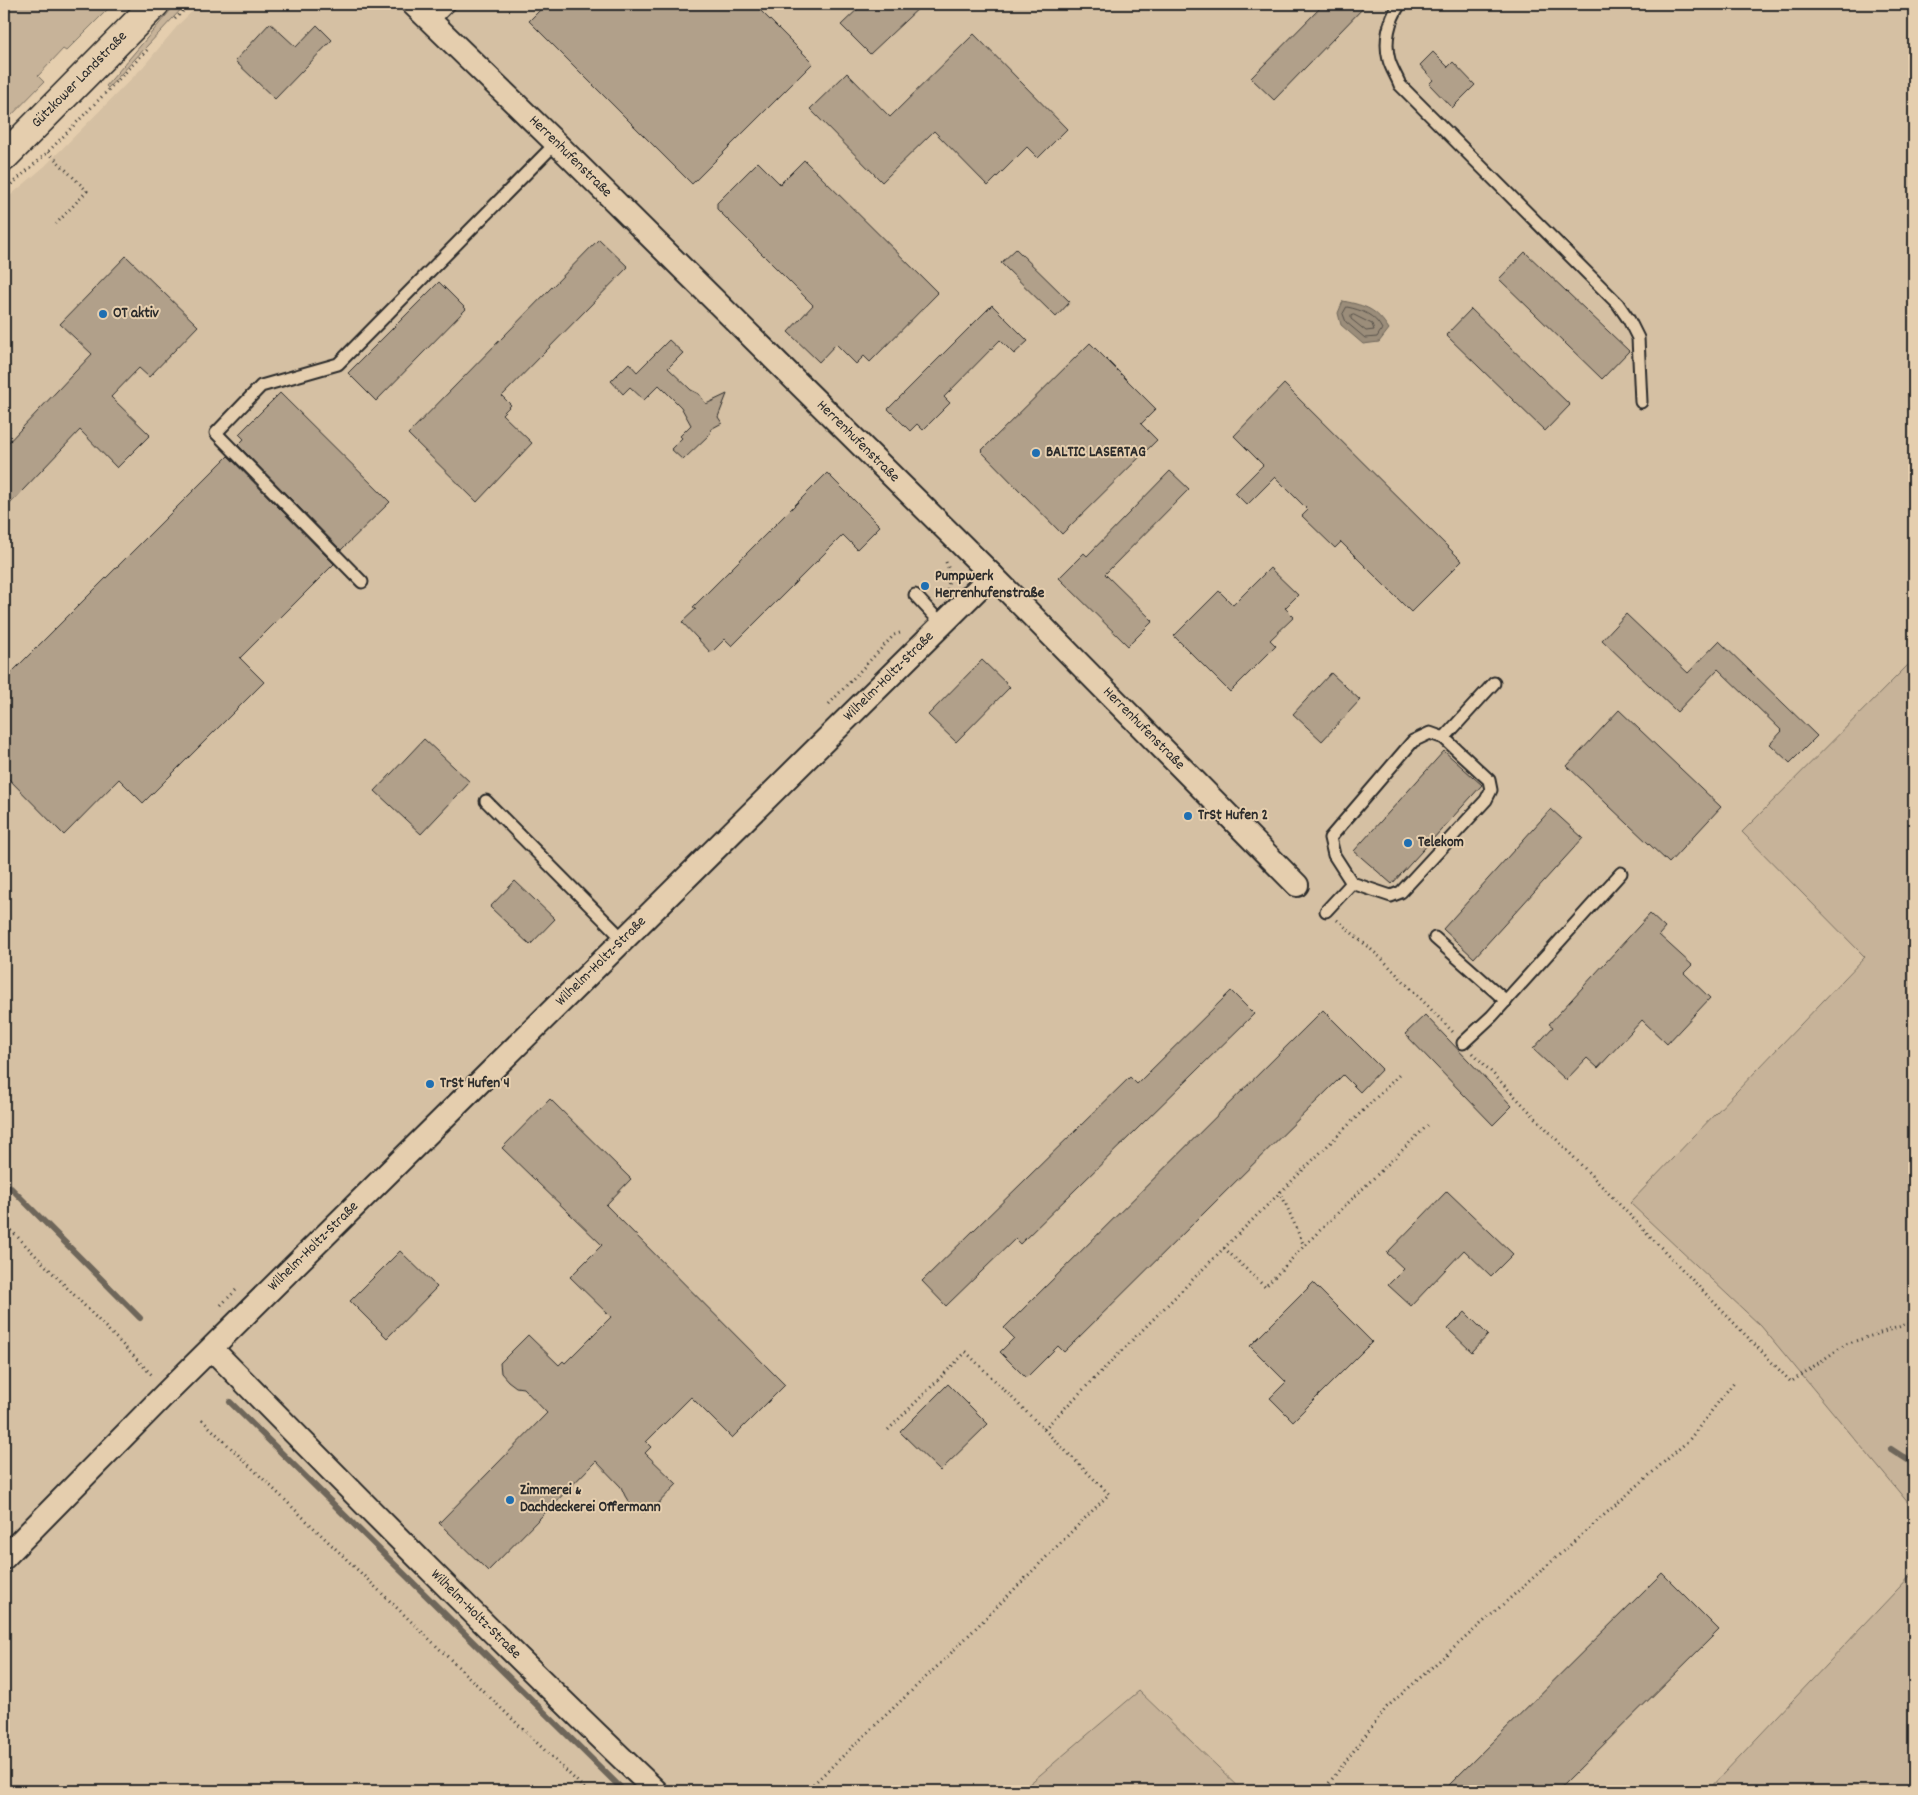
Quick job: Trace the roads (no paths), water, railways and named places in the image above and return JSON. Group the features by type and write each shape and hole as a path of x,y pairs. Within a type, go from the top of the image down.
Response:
{"main road":[{"name":"Gützkower Landstraße","path":"4,157 163,14"}],"street":[{"name":"Herrenhufenstraße","path":"412,4 556,143 992,575 1297,885"},
{"name":"Wilhelm-Holtz-Straße","path":"4,1558 992,575"},
{"name":"Wilhelm-Holtz-Straße","path":"212,1349 451,1591 591,1730 656,1791"}],"lane":[{"path":"432,22 450,4"},
{"path":"1400,4 1394,14 1387,38 1389,60 1400,84 1618,304 1638,338 1641,402"},
{"path":"362,582 216,433 261,386 338,364 556,143"},
{"path":"915,595 942,624"},
{"path":"1444,738 1494,683"},
{"path":"1430,733 1444,738 1489,780 1491,790 1486,800 1401,892 1391,896 1352,883 1334,855 1330,838 1413,741 1430,733"},
{"path":"486,801 624,940"},
{"path":"1463,1043 1506,1001 1621,873"},
{"path":"1326,910 1352,883"},
{"path":"1435,938 1506,1001"}],"water":[{"path":"1343,301 1370,309 1380,317 1389,329 1379,342 1363,344 1341,325 1338,313"}],"waterway":[{"path":"4,1181 140,1318"},
{"path":"230,1402 620,1787"},
{"path":"1891,1449 1914,1464"}],"place":[{"name":"OT aktiv","path":"103,314"},
{"name":"BALTIC LASERTAG","path":"1036,453"},
{"name":"Pumpwerk Herrenhufenstraße","path":"925,586"},
{"name":"TrSt Hufen 2","path":"1188,816"},
{"name":"Telekom","path":"1408,843"},
{"name":"TrSt Hufen 4","path":"430,1084"},
{"name":"Zimmerei & Dachdeckerei Offermann","path":"510,1500"}]}
